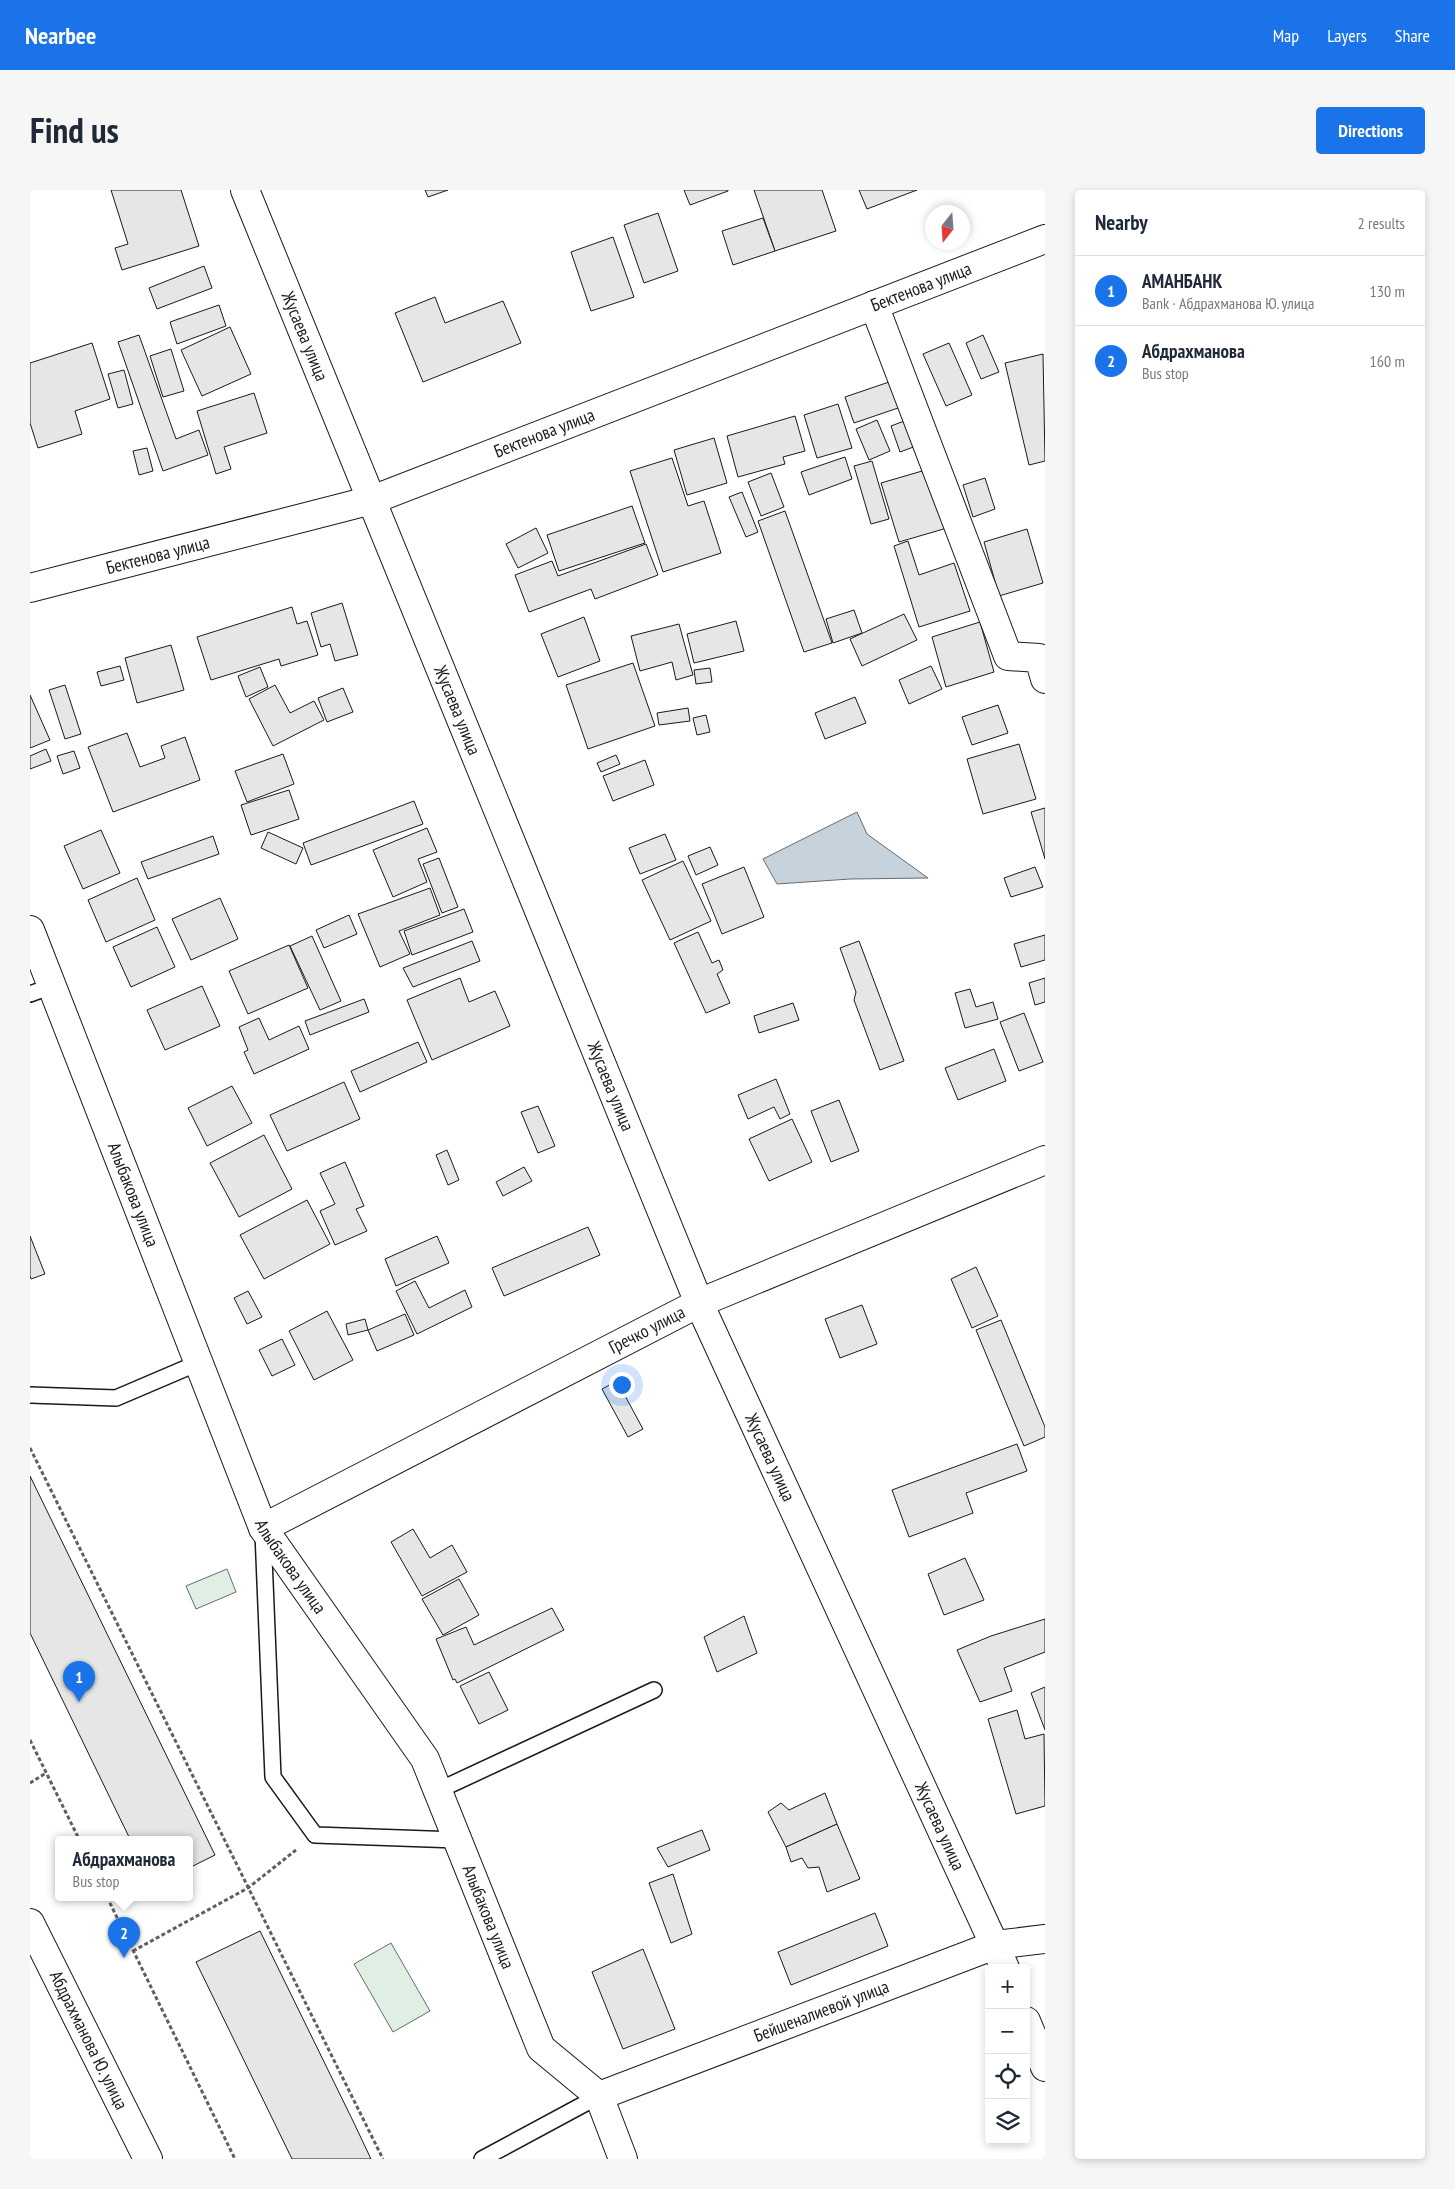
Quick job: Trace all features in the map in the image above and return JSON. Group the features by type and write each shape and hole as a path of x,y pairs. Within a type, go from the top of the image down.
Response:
{"main road":[{"name":"Жусаева улица","path":"245,190 699,1302 1000,1956"},
{"name":"Бектенова улица","path":"30,588 372,500 1045,239"},
{"path":"874,305 1008,656 1040,658 1045,679"},
{"name":"Алыбакова улица","path":"30,930 41,990 198,1363 263,1528 424,1759 541,2048 599,2096 623,2159"},
{"name":"Гречко улица","path":"263,1528 699,1302 1045,1160"},
{"name":"Абдрахманова Ю. улица","path":"30,1923 148,2159"},
{"name":"Бейшеналиевой улица","path":"599,2096 1045,1939"},
{"path":"1030,2031 1045,2067"}],"lane":[{"path":"30,1395 116,1398 198,1363"},
{"path":"263,1528 273,1777 315,1835 457,1840"},
{"path":"438,1791 654,1690"},
{"path":"482,2159 599,2096"}],"path":[{"path":"30,1448 383,2159"},
{"path":"30,1740 78,1836"},
{"path":"30,1783 46,1773"},
{"path":"133,1951 248,1888 315,1835"},
{"path":"109,1901 235,2159"}],"green space":[{"path":"227,1569 236,1592 196,1609 186,1586"},
{"path":"391,1943 430,2011 393,2032 354,1964"}],"shaded area":[{"path":"857,812 867,834 928,878 850,879 777,884 763,859"}],"building":[{"path":"111,190 181,190 199,246 122,270 115,248 128,244"},
{"path":"425,190 448,190 428,197"},
{"path":"684,190 728,190 728,191 690,205"},
{"path":"754,190 822,190 836,231 775,251"},
{"path":"859,190 917,190 867,209"},
{"path":"658,213 678,271 644,283 624,225"},
{"path":"763,218 775,251 733,265 722,231"},
{"path":"613,237 634,297 591,311 571,252"},
{"path":"204,266 212,288 157,309 149,288"},
{"path":"435,297 445,323 503,301 521,343 423,382 395,313"},
{"path":"219,305 226,326 177,344 170,322"},
{"path":"230,327 251,374 202,396 181,350"},
{"path":"139,335 176,439 199,430 208,455 163,471 118,342"},
{"path":"983,335 999,372 981,379 966,343"},
{"path":"92,343 110,399 75,411 82,434 38,448 30,423 30,363"},
{"path":"949,343 972,395 946,406 923,354"},
{"path":"171,349 184,391 163,397 150,356"},
{"path":"1043,354 1045,461 1029,465 1005,363"},
{"path":"124,370 133,404 118,408 108,374"},
{"path":"892,381 901,407 854,423 845,397"},
{"path":"254,393 267,433 224,447 231,469 216,474 197,411"},
{"path":"838,404 852,448 817,458 804,415"},
{"path":"795,416 805,451 783,457 785,464 738,477 727,436"},
{"path":"877,420 890,451 869,460 856,429"},
{"path":"907,420 916,446 900,452 891,426"},
{"path":"714,438 727,483 687,495 674,450"},
{"path":"147,448 153,471 139,475 133,451"},
{"path":"845,457 852,479 809,495 801,472"},
{"path":"672,458 688,506 704,501 721,553 663,572 630,471"},
{"path":"872,461 889,519 871,524 854,466"},
{"path":"929,469 947,528 899,542 881,483"},
{"path":"771,473 784,507 761,516 748,482"},
{"path":"985,478 995,509 973,517 963,485"},
{"path":"742,492 758,532 746,537 729,497"},
{"path":"632,506 645,543 559,571 547,535"},
{"path":"785,511 832,643 804,652 758,521"},
{"path":"536,528 548,553 518,568 506,544"},
{"path":"1027,529 1043,583 999,596 984,542"},
{"path":"908,541 919,575 954,563 970,611 919,627 894,546"},
{"path":"646,544 658,575 595,599 591,589 529,612 515,575 552,561 558,576"},
{"path":"342,603 358,655 335,661 330,644 321,647 311,613"},
{"path":"292,607 297,624 307,621 318,655 281,666 279,659 211,680 197,637"},
{"path":"854,610 862,633 833,643 826,619"},
{"path":"904,614 917,640 862,666 850,639"},
{"path":"584,617 600,661 558,677 541,634"},
{"path":"736,621 744,651 694,663 687,634"},
{"path":"980,622 994,672 946,687 932,637"},
{"path":"679,624 693,675 676,680 672,662 640,671 631,636"},
{"path":"171,645 184,690 137,703 125,658"},
{"path":"633,663 655,726 588,749 566,685"},
{"path":"120,666 124,680 101,686 97,672"},
{"path":"931,666 942,689 909,704 899,680"},
{"path":"260,667 268,687 246,697 238,676"},
{"path":"710,668 712,682 696,684 694,670"},
{"path":"65,685 81,734 65,739 49,690"},
{"path":"275,685 290,713 314,701 324,720 273,746 249,699"},
{"path":"343,688 353,712 327,722 318,698"},
{"path":"30,695 50,740 30,748"},
{"path":"855,697 866,723 825,739 815,713"},
{"path":"998,705 1008,733 972,745 962,717"},
{"path":"688,708 690,721 659,725 657,713"},
{"path":"706,715 710,732 697,735 693,718"},
{"path":"127,733 140,767 165,758 161,746 185,737 200,780 113,812 88,747"},
{"path":"1019,744 1036,799 983,814 967,759"},
{"path":"46,749 51,761 30,769 30,756"},
{"path":"74,751 80,768 63,774 57,756"},
{"path":"283,754 294,784 247,802 235,771"},
{"path":"616,755 620,764 601,772 597,763"},
{"path":"645,760 654,785 613,801 603,776"},
{"path":"289,790 299,819 251,835 241,805"},
{"path":"414,801 423,824 311,865 303,843"},
{"path":"1045,808 1045,859 1031,812"},
{"path":"427,828 437,852 418,859 427,882 393,897 373,850"},
{"path":"101,830 120,873 83,889 64,846"},
{"path":"268,832 303,848 296,864 261,848"},
{"path":"665,834 676,860 640,874 629,848"},
{"path":"213,836 219,854 148,879 141,862"},
{"path":"710,847 718,865 696,875 688,856"},
{"path":"439,858 458,907 442,913 423,864"},
{"path":"683,861 711,921 670,940 642,880"},
{"path":"744,867 764,917 722,934 702,884"},
{"path":"1035,867 1043,887 1011,897 1004,878"},
{"path":"137,878 155,920 106,942 88,900"},
{"path":"430,888 440,915 399,931 410,954 380,967 358,914"},
{"path":"220,898 238,939 191,960 172,919"},
{"path":"464,909 473,932 412,955 404,931"},
{"path":"349,915 357,934 324,948 316,930"},
{"path":"157,927 175,967 131,987 113,947"},
{"path":"698,932 712,963 719,960 723,970 717,974 730,1003 706,1013 674,943"},
{"path":"1045,935 1045,960 1021,967 1014,944"},
{"path":"312,936 341,1001 320,1010 290,946"},
{"path":"472,941 480,961 413,987 403,968"},
{"path":"859,941 904,1061 880,1070 854,1000 856,992 840,948"},
{"path":"289,945 308,988 248,1014 229,971"},
{"path":"460,978 469,1002 495,991 510,1026 432,1060 407,1000"},
{"path":"1045,978 1045,1002 1035,1005 1029,983"},
{"path":"202,986 220,1026 165,1050 147,1010"},
{"path":"970,989 976,1007 993,1002 998,1019 965,1028 955,993"},
{"path":"364,999 369,1012 310,1035 305,1021"},
{"path":"793,1003 799,1020 759,1033 754,1016"},
{"path":"1024,1013 1043,1062 1019,1071 1000,1022"},
{"path":"259,1018 269,1040 299,1026 309,1049 254,1074 244,1052 248,1050 239,1027"},
{"path":"418,1042 427,1062 360,1092 351,1071"},
{"path":"994,1049 1006,1081 958,1100 945,1068"},
{"path":"776,1079 790,1114 780,1119 774,1107 748,1119 738,1095"},
{"path":"344,1082 360,1119 287,1151 270,1115"},
{"path":"232,1086 252,1123 207,1146 188,1108"},
{"path":"839,1100 859,1151 831,1162 811,1111"},
{"path":"538,1106 555,1146 538,1153 521,1112"},
{"path":"792,1119 812,1162 769,1181 749,1139"},
{"path":"264,1135 292,1189 239,1217 210,1163"},
{"path":"447,1150 459,1180 448,1185 436,1155"},
{"path":"345,1162 364,1206 356,1209 367,1231 335,1245 320,1211 335,1204 320,1173"},
{"path":"524,1167 532,1181 503,1196 496,1182"},
{"path":"307,1200 330,1244 264,1279 240,1235"},
{"path":"588,1227 600,1255 504,1296 492,1268"},
{"path":"30,1236 45,1274 31,1279 30,1276"},
{"path":"437,1236 449,1263 396,1286 385,1259"},
{"path":"976,1267 998,1316 972,1328 951,1279"},
{"path":"415,1281 429,1308 465,1290 472,1307 417,1334 396,1291"},
{"path":"248,1291 262,1317 247,1324 234,1298"},
{"path":"862,1305 877,1344 840,1358 825,1319"},
{"path":"327,1311 353,1360 314,1380 289,1331"},
{"path":"405,1314 414,1335 377,1351 368,1330"},
{"path":"365,1319 368,1330 348,1335 346,1324"},
{"path":"1001,1320 1045,1427 1045,1437 1024,1446 976,1330"},
{"path":"282,1339 295,1365 272,1376 259,1350"},
{"path":"617,1381 643,1429 628,1437 602,1389"},
{"path":"1017,1444 1027,1471 966,1493 973,1513 909,1537 892,1490"},
{"path":"30,1476 215,1855 193,1866 193,1836 129,1836 30,1633"},
{"path":"413,1529 430,1558 452,1545 467,1572 422,1596 391,1542"},
{"path":"965,1558 984,1600 944,1615 928,1574"},
{"path":"459,1579 479,1615 443,1635 422,1599"},
{"path":"552,1608 564,1630 457,1683 455,1679 453,1680 436,1639 466,1627 474,1645"},
{"path":"744,1616 757,1653 717,1672 704,1637"},
{"path":"1045,1619 1045,1652 1004,1668 1012,1691 980,1702 957,1650 991,1636"},
{"path":"489,1672 508,1710 479,1724 460,1686"},
{"path":"1045,1687 1045,1730 1031,1693"},
{"path":"1017,1710 1025,1739 1044,1734 1045,1806 1016,1814 988,1719"},
{"path":"825,1793 837,1824 786,1847 768,1812 781,1803 789,1810"},
{"path":"837,1824 860,1879 827,1892 819,1867 808,1868 802,1858 791,1862 786,1847"},
{"path":"702,1830 710,1850 668,1867 657,1848"},
{"path":"673,1874 692,1934 671,1943 649,1883"},
{"path":"875,1913 888,1946 791,1985 778,1952"},
{"path":"260,1931 371,2159 292,2159 196,1962"},
{"path":"643,1949 675,2029 623,2049 592,1972"}],"place":[{"name":"АМАНБАНК","path":"79,1702"},
{"name":"Абдрахманова","path":"124,1958"}]}
